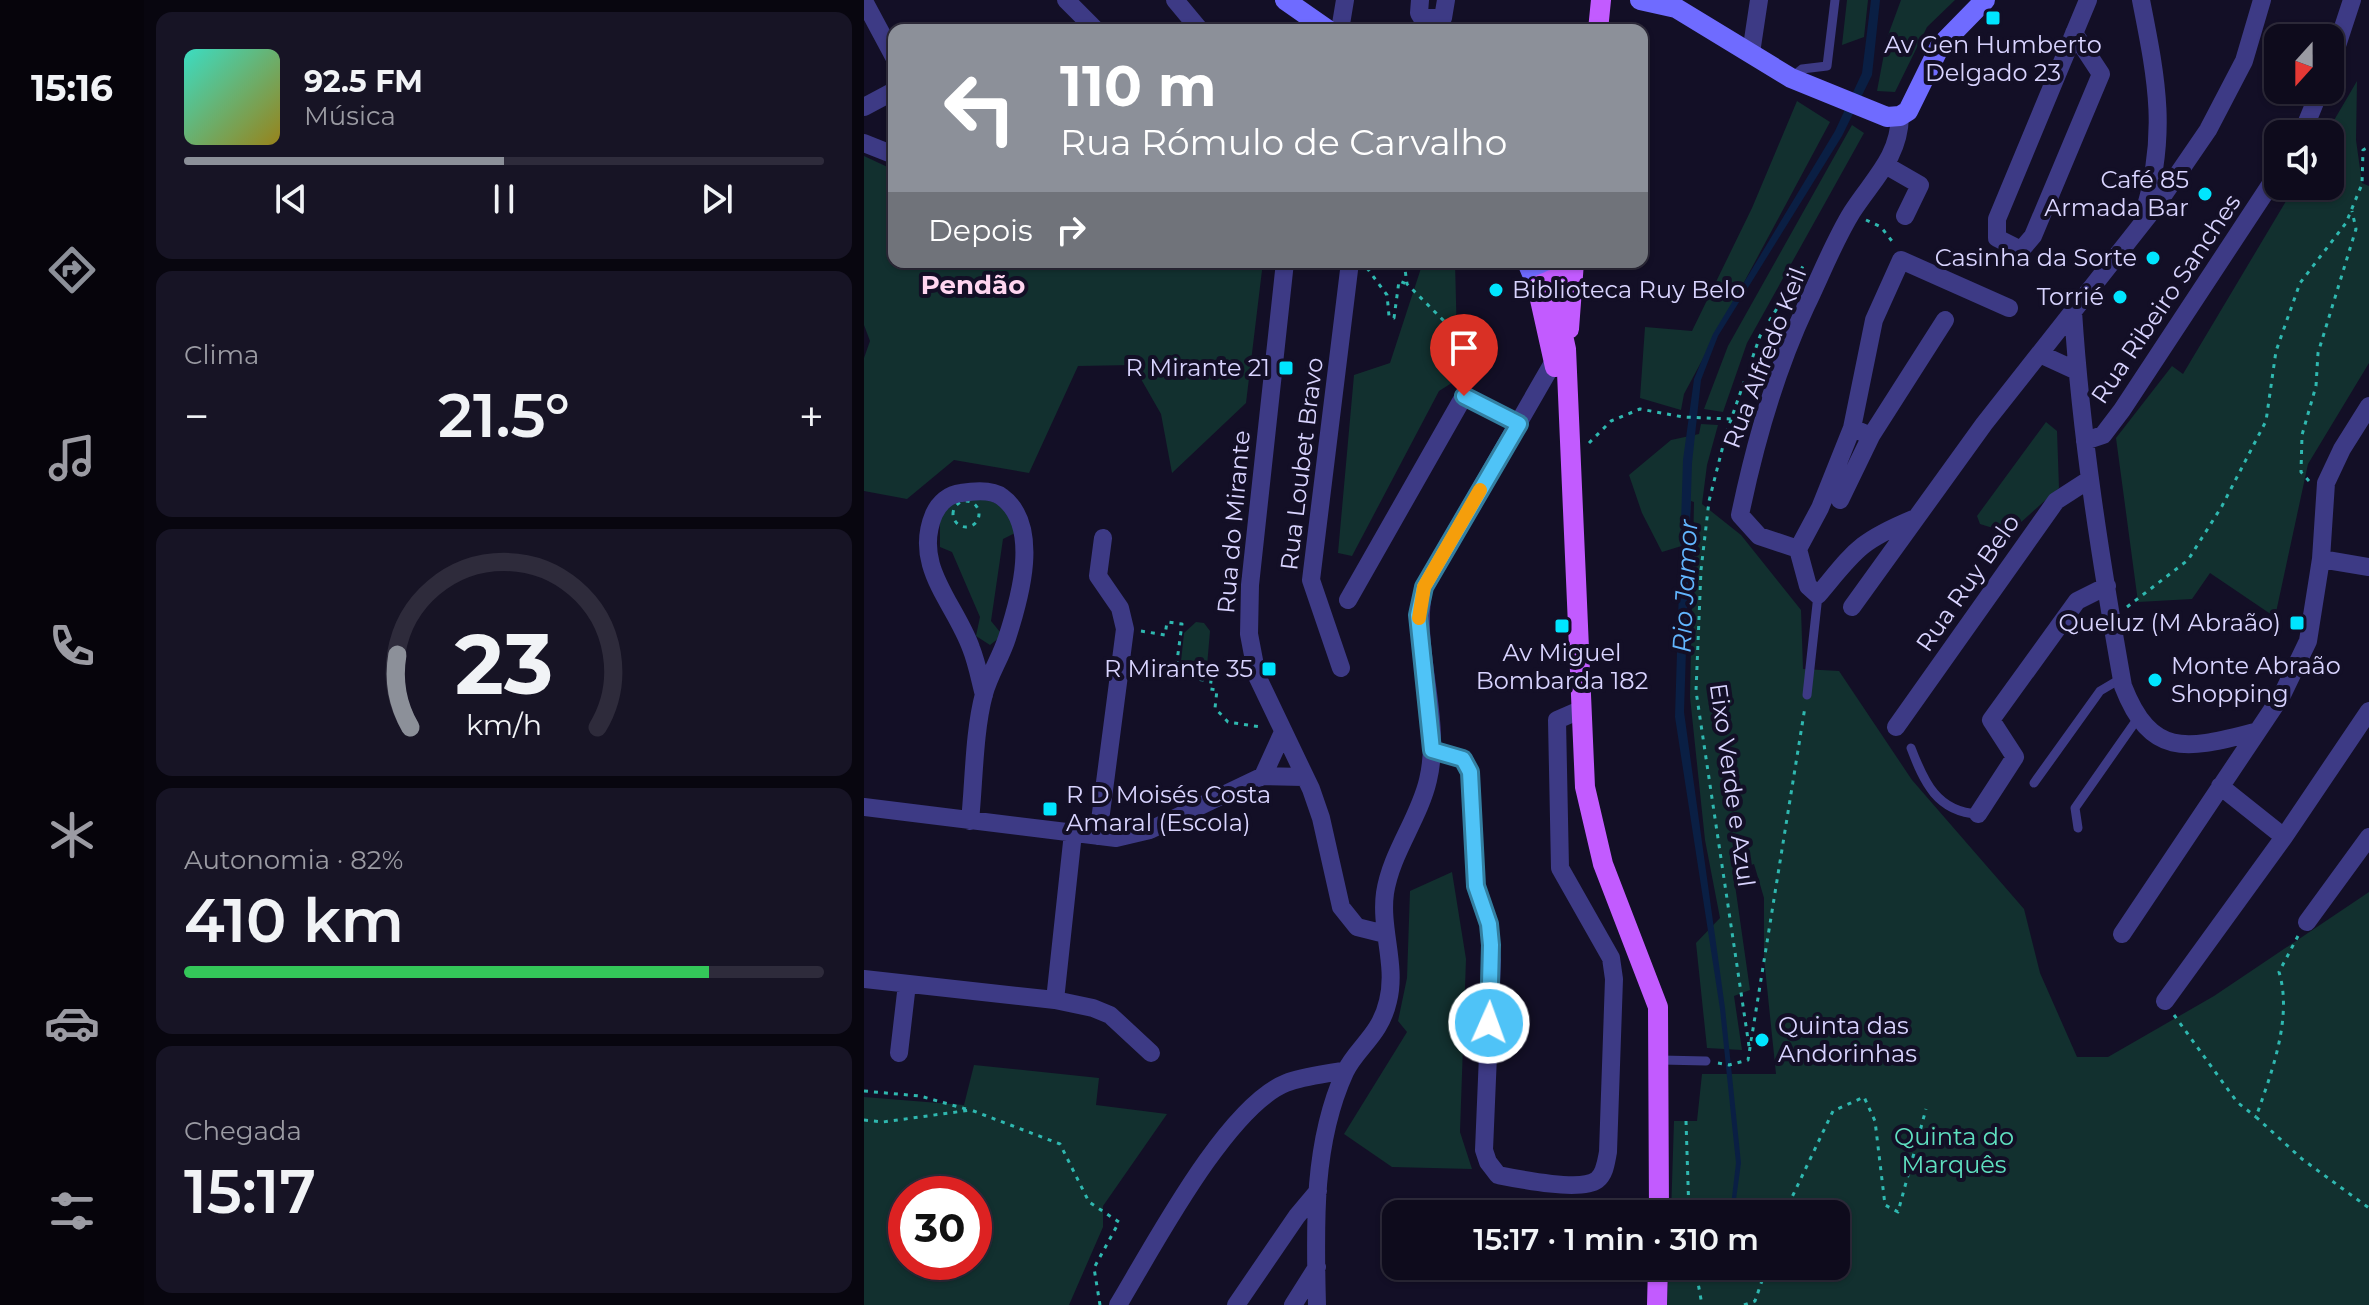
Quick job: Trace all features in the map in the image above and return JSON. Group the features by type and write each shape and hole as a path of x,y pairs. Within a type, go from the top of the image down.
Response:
{"main road":[{"path":"1599,24 1601,0"},
{"path":"1569,268 1566,273 1543,276 1560,355 1585,787 1598,847 1656,996 1661,1060 1659,1200"},
{"path":"1560,355 1574,291 1573,268"},
{"path":"1657,1305 1658,1280"}],"street":[{"path":"1175,0 1195,24"},
{"path":"1341,24 1345,0"},
{"path":"1420,0 1419,13 1422,18 1436,20 1443,18 1446,0"},
{"path":"1640,0 1676,8 1791,78 1887,117 1900,116 1916,98 1940,46 1958,23 1985,0"},
{"path":"1751,53 1759,0"},
{"path":"2074,33 2101,74 2033,236 2021,250 1997,238 1997,219 2074,33 2088,0"},
{"path":"2141,0 2160,117 2155,166 2142,223"},
{"path":"1852,607 1916,518 2142,223 2208,130 2244,61 2262,0"},
{"path":"2344,24 2352,0"},
{"path":"864,1 888,46"},
{"path":"1289,1 1320,24"},
{"path":"1079,3 1092,24"},
{"path":"864,107 888,94"},
{"name":"Rua Alfredo Keil","path":"1798,549 1759,536 1740,515 1755,439 1805,309 1852,213 1887,166 1899,142 1900,116"},
{"path":"864,143 888,153"},
{"path":"1887,166 1920,185 1905,216"},
{"name":"Rua Ribeiro Sanches","path":"2085,441 2103,435 2122,410 2264,194"},
{"path":"1916,518 1870,537 1840,564 1818,595 1808,586 1798,549 1820,508 1852,428 1874,320 1901,260 2009,308"},
{"name":"Rua do Mirante","path":"1284,268 1250,585 1249,634 1257,676 1321,818 1341,907 1357,927 1385,934"},
{"name":"Rua Loubet Bravo","path":"1341,668 1311,580 1358,268"},
{"path":"2073,311 2085,441 2112,619 2122,678 2138,718 2152,732 2174,744 2196,747 2255,732"},
{"path":"1840,500 1871,436 1945,320"},
{"path":"2040,354 2077,371"},
{"path":"1317,1305 1318,1191 1324,1139 1346,1070 1374,1037 1389,1000 1391,956 1385,934 1385,894 1428,781 1432,750 1418,615 1424,587 1560,355"},
{"path":"1348,600 1464,396 1519,424"},
{"path":"2122,934 2282,695 2308,641 2321,559 2326,483 2342,449 2369,406"},
{"path":"1852,428 1871,436"},
{"name":"Rua Ruy Belo","path":"1896,727 2056,501 2090,479"},
{"path":"970,821 984,695 1007,639 1020,588 1024,527 1016,509 999,494 972,491 951,494 937,508 929,527 927,556 940,591 970,644 984,695"},
{"path":"1098,836 1125,629 1120,608 1098,576 1103,538"},
{"path":"2321,559 2369,567"},
{"path":"1978,814 2015,757 1991,720 2077,601 2107,586"},
{"path":"970,644 983,651 996,650 1007,639"},
{"path":"1432,750 1463,759 1470,772 1476,886 1489,924 1492,960 1484,1150 1488,1162 1498,1175 1585,1186 1598,1180 1608,1152 1614,979 1611,958 1560,868 1557,720 1580,710"},
{"path":"2165,1001 2284,837 2369,711"},
{"path":"1263,776 1282,731"},
{"path":"864,807 1116,838 1150,830 1263,776 1303,777"},
{"path":"2220,786 2284,837"},
{"path":"1055,1000 1073,833"},
{"path":"2307,922 2369,837"},
{"path":"864,979 1055,1000 1110,1015 1151,1053"},
{"path":"899,1053 907,984"},
{"path":"1118,1305 1222,1139 1267,1095 1286,1083 1346,1070"},
{"path":"1236,1305 1297,1216 1318,1191"},
{"path":"1293,1305 1317,1267"}],"lane":[{"path":"1791,78 1802,69 1827,66 1835,0"},
{"path":"1807,695 1818,595"},
{"path":"2034,783 2100,691 2122,678"},
{"path":"2078,828 2075,808 2138,718"},
{"path":"1911,748 1926,786 1959,813 1978,814"},
{"path":"1661,1060 1706,1061"}],"path":[{"path":"2112,619 2188,560 2222,506 2266,421 2276,351 2300,283 2346,223 2362,184 2363,150 2369,147"},
{"path":"2316,490 2301,472 2302,435 2316,386 2318,353 2356,229 2352,209"},
{"path":"1852,213 1881,227 1895,245"},
{"path":"1361,268 1387,295 1389,316 1394,318 1398,311 1399,281 1407,284 1463,340 1468,397"},
{"path":"1405,268 1407,284"},
{"path":"1582,448 1611,421 1640,409 1683,417 1731,419"},
{"name":"Eixo Verde e Azul","path":"1726,434 1709,501 1701,570 1696,691 1749,1046"},
{"path":"967,501 975,504 979,516 971,526 962,527 953,514 956,506 967,501"},
{"path":"1125,629 1165,635 1167,622 1182,624 1175,676 1211,681 1210,689 1217,690 1215,708 1228,722 1282,731"},
{"path":"1729,1065 1748,1060 1782,867 1807,695"},
{"path":"2256,1117 2269,1084 2283,1010 2284,989 2279,972 2307,922"},
{"path":"2165,1001 2222,1083 2302,1159 2369,1208"},
{"path":"864,1091 920,1096 971,1110 1060,1144 1089,1202 1119,1222 1094,1268 1100,1305"},
{"path":"1791,1200 1833,1111 1864,1097 1875,1121 1885,1205 1898,1212 1926,1109"},
{"path":"864,1120 883,1122 971,1110"},
{"path":"1686,1121 1688,1200"},
{"path":"1698,1280 1702,1305"},
{"path":"1744,1305 1755,1301 1762,1280"}],"green space":[{"path":"1847,0 1868,0 1864,37 1842,45"},
{"path":"1901,0 1955,0 1927,27 1895,92 1877,91 1887,38"},
{"path":"2357,81 2356,140 2362,183 2369,186 2369,363 2308,464 2275,617 2210,573 2192,599 2138,602 2116,438 2172,366 2183,374 2287,200 2344,200 2344,120 2334,120"},
{"path":"1797,101 1830,122 1684,394 1681,410 1640,398 1645,327 1692,331 1752,208"},
{"path":"1852,125 1864,133 1747,343 1723,412 1704,409 1728,346"},
{"path":"864,156 888,167 888,268 1262,268 1246,403 1172,473 1161,414 1133,365 1078,366 1029,473 954,460 907,499 864,491 864,358 870,341 864,325"},
{"path":"1421,268 1455,268 1458,379 1439,391 1352,556 1338,553 1354,375 1390,363"},
{"path":"2046,422 2057,431 2059,488 2009,533 1980,524 1977,516"},
{"name":"Quinta do Marquês","path":"1701,424 1718,425 1707,465 1702,504 1741,535 1801,610 1803,669 1839,671 1912,780 2024,909 2040,973 2077,1057 2108,1057 2214,996 2369,892 2369,1305 1667,1305 1668,1280 1850,1280 1850,1200 1671,1200 1674,1121 1697,1121 1702,1074 1776,1074 1764,958 1764,898 1754,864 1733,871 1750,990 1734,996 1742,1050 1707,1048 1696,943 1720,918 1705,840 1690,697 1694,502 1691,501 1688,544 1662,552 1642,513 1629,475 1671,440 1699,434"},
{"path":"957,497 987,500 1002,507 1015,533 1003,539 991,621 1000,632 999,638 990,645 976,636 980,617 952,552 940,547 940,517"},
{"path":"1196,622 1204,623 1210,631 1206,678 1180,671 1184,633"},
{"path":"1452,872 1466,959 1460,1132 1472,1169 1392,1167 1344,1134 1407,1032 1398,1021 1407,978 1410,891"},
{"path":"974,1065 1099,1078 1096,1105 1167,1114 1103,1206 1103,1227 1069,1305 864,1305 864,1097 964,1105"}],"water":[{"name":"Rio Jamor","path":"1871,0 1880,0 1872,75 1842,136 1718,336 1701,380 1692,463 1684,712 1725,1008 1741,1163 1736,1200 1732,1200 1736,1163 1720,1009 1675,717 1683,460 1694,379 1713,334 1835,131 1862,73"}],"slow traffic":[{"path":"1419,618 1424,587 1480,490"}],"place":[{"name":"Av Gen Humberto Delgado 23","path":"1993,18"},
{"name":"Café 85 Armada Bar","path":"2205,194"},
{"name":"Casinha da Sorte","path":"2153,258"},
{"name":"Biblioteca Ruy Belo","path":"1496,290"},
{"name":"Torrié","path":"2120,297"},
{"name":"R Mirante 21","path":"1286,368"},
{"name":"Queluz (M Abraão)","path":"2297,623"},
{"name":"Av Miguel Bombarda 182","path":"1562,626"},
{"name":"R Mirante 35","path":"1269,669"},
{"name":"Monte Abraão Shopping","path":"2155,680"},
{"name":"R D Moisés Costa Amaral (Escola)","path":"1050,809"},
{"name":"Quinta das Andorinhas","path":"1762,1040"}],"district":[{"name":"Pendão","path":"973,285"}],"route":[{"path":"1464,396 1519,424 1424,587 1418,615 1432,750 1463,759 1470,772 1476,886 1489,924 1491,945 1489,1023"}]}
